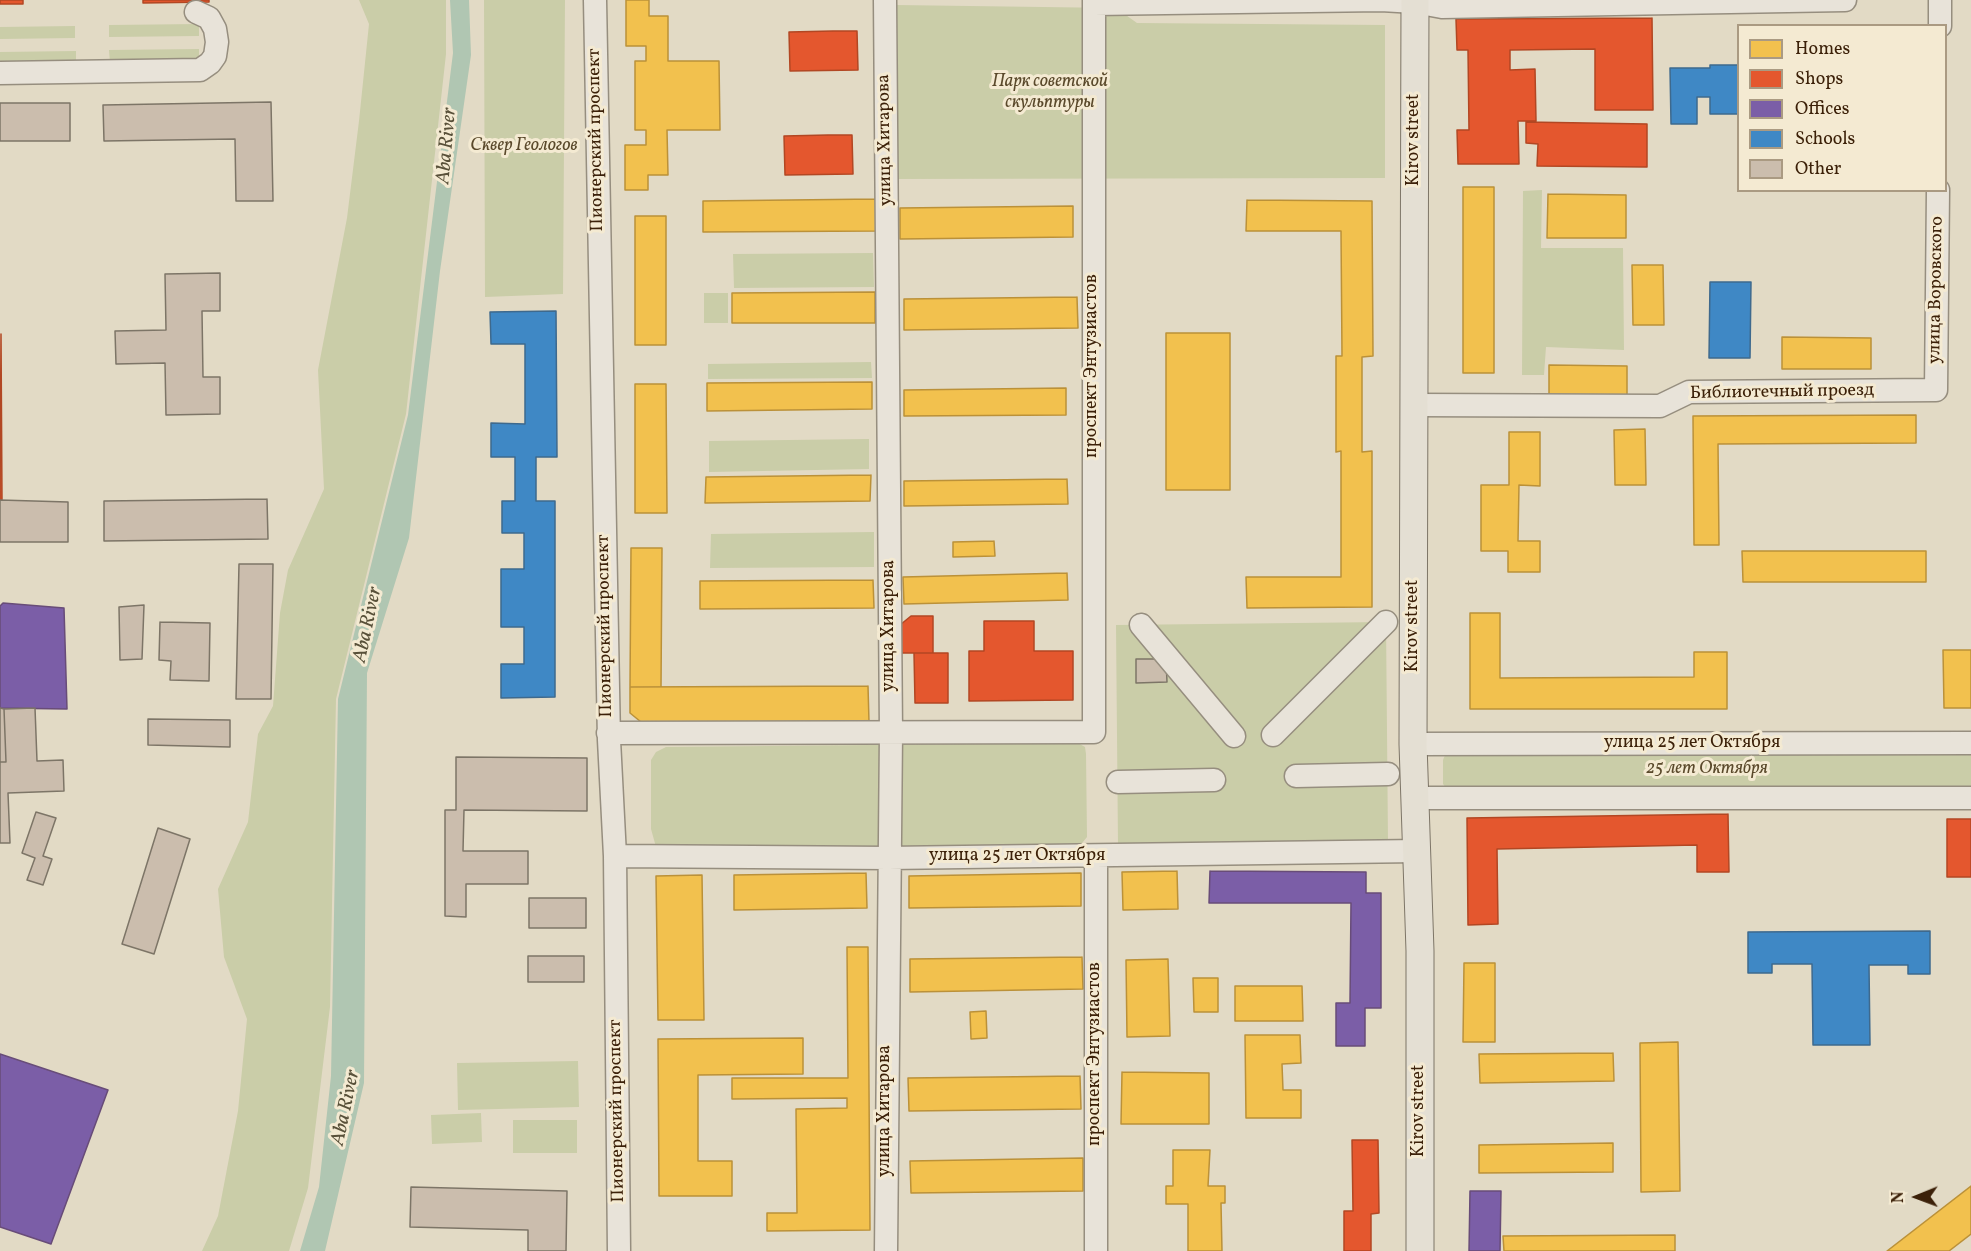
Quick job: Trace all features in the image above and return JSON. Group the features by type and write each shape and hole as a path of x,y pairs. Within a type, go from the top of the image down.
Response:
{"main road":[{"name":"Kirov street","path":"1415,1 1413,744 1418,851 1420,1251"}],"street":[{"name":"Пионерский проспект","path":"595,0 608,733 615,856 619,1251"},
{"name":"улица Хитарова","path":"885,0 891,734 888,858 886,1251"},
{"path":"1094,2 1415,1 1442,7 1845,0"},
{"path":"1940,0 1940,24"},
{"name":"проспект Энтузиастов","path":"891,734 1094,732 1094,2"},
{"path":"0,73 200,70 205,68 215,56 217,42 209,18 196,12"},
{"name":"улица Воровского","path":"1936,390 1938,192"},
{"name":"Библиотечный проезд","path":"1415,405 1660,406 1689,392 1936,390"},
{"path":"1273,735 1386,622"},
{"path":"1141,625 1234,736"},
{"path":"608,733 891,734"},
{"name":"улица 25 лет Октября","path":"1413,744 1971,742"},
{"path":"1296,776 1388,774"},
{"path":"1118,782 1214,780"},
{"path":"1416,798 1971,798"},
{"name":"улица 25 лет Октября","path":"615,856 888,858 1418,851"},
{"name":"проспект Энтузиастов","path":"1096,856 1096,1251"}],"green space":[{"path":"359,0 446,0 446,54 406,414 336,699 330,1007 308,1188 289,1251 202,1251 218,1216 238,1111 247,1019 224,957 218,889 248,822 258,734 273,706 280,613 288,570 324,489 318,370 347,218 359,121 369,24"},
{"name":"Сквер Геологов","path":"484,0 565,0 563,294 485,297"},
{"name":"Парк советской скульптуры","path":"896,5 1116,8 1137,23 1385,25 1385,178 896,179"},
{"path":"199,24 199,36 109,37 109,25"},
{"path":"75,26 75,38 0,39 0,27"},
{"path":"199,49 199,61 110,63 109,50"},
{"path":"76,51 76,63 0,64 0,52"},
{"path":"1542,190 1541,248 1623,248 1624,350 1546,347 1544,375 1522,375 1523,191"},
{"path":"873,253 874,287 734,288 733,254"},
{"path":"704,293 728,293 728,323 704,323"},
{"path":"871,362 872,378 708,379 708,364"},
{"path":"869,439 869,469 709,472 709,441"},
{"path":"874,532 874,567 710,568 711,534"},
{"path":"1386,622 1388,842 1118,845 1116,625"},
{"path":"1078,743 1085,747 1086,754 1087,837 1078,848 656,847 651,829 651,760 656,752 666,747"},
{"name":"25 лет Октября","path":"1971,748 1971,790 1449,791 1443,784 1443,760 1447,750"},
{"path":"578,1061 579,1107 458,1110 457,1063"},
{"path":"481,1113 482,1142 432,1144 431,1115"},
{"path":"513,1120 577,1120 577,1153 513,1153"}],"water":[{"name":"Aba River","path":"450,0 469,0 471,55 440,271 409,538 367,673 364,1083 325,1251 300,1251 319,1187 331,1076 338,699 408,415 453,53"}],"building: Homes":[{"path":"626,0 649,0 649,16 668,16 668,61 719,61 720,130 667,130 668,175 648,175 648,190 625,190 625,145 646,145 646,130 635,130 635,61 646,61 646,46 626,46"},
{"path":"1463,187 1494,187 1494,373 1463,373"},
{"path":"1548,194 1626,195 1626,238 1547,238"},
{"path":"877,199 876,231 703,232 703,201"},
{"path":"1247,200 1372,201 1373,356 1362,357 1362,452 1372,451 1372,607 1247,608 1246,577 1341,577 1341,451 1336,452 1336,356 1342,356 1341,231 1246,231"},
{"path":"1073,206 1073,237 900,239 900,208"},
{"path":"635,216 666,216 666,345 635,345"},
{"path":"1632,265 1663,265 1664,325 1633,325"},
{"path":"875,292 875,323 732,323 732,293"},
{"path":"1077,297 1078,328 904,330 904,299"},
{"path":"1166,333 1230,333 1230,490 1166,490"},
{"path":"1782,337 1871,338 1871,369 1782,369"},
{"path":"1549,365 1627,366 1627,397 1549,396"},
{"path":"872,382 872,409 707,411 707,383"},
{"path":"635,384 666,384 667,513 635,513"},
{"path":"1066,388 1066,415 904,416 904,390"},
{"path":"1916,415 1916,443 1718,444 1719,545 1694,545 1693,416"},
{"path":"1645,429 1646,485 1615,485 1614,430"},
{"path":"1509,432 1540,432 1540,486 1519,485 1518,541 1540,541 1540,572 1508,572 1508,551 1481,551 1481,485 1509,485"},
{"path":"871,475 870,501 705,503 706,477"},
{"path":"1067,479 1068,504 904,506 904,481"},
{"path":"994,541 995,556 953,557 953,542"},
{"path":"631,548 662,548 661,687 630,687"},
{"path":"1742,551 1926,551 1926,582 1743,582"},
{"path":"1067,573 1068,600 904,604 903,577"},
{"path":"873,580 874,608 700,609 700,581"},
{"path":"1470,613 1500,613 1500,678 1694,677 1694,652 1727,652 1727,709 1470,709"},
{"path":"1943,650 1971,650 1971,708 1944,708"},
{"path":"868,686 869,722 641,722 630,713 630,687"},
{"path":"1177,871 1178,909 1123,910 1122,872"},
{"path":"866,873 867,908 734,910 734,875"},
{"path":"1081,873 1081,906 909,908 909,876"},
{"path":"702,875 704,1020 658,1020 656,876"},
{"path":"847,947 868,947 870,1230 767,1231 767,1213 797,1213 796,1109 847,1108 847,1098 732,1099 732,1078 848,1078"},
{"path":"1082,957 1083,989 910,992 910,959"},
{"path":"1168,959 1170,1036 1127,1037 1126,960"},
{"path":"1464,963 1495,963 1495,1042 1463,1042"},
{"path":"1193,978 1218,978 1218,1012 1194,1012"},
{"path":"1235,986 1302,986 1303,1021 1235,1021"},
{"path":"986,1011 987,1038 971,1039 970,1012"},
{"path":"1245,1035 1300,1035 1301,1063 1282,1064 1283,1090 1301,1090 1301,1118 1246,1118"},
{"path":"803,1038 803,1074 698,1075 698,1161 732,1161 732,1196 659,1196 658,1039"},
{"path":"1678,1042 1680,1191 1641,1192 1640,1043"},
{"path":"1613,1053 1614,1081 1480,1083 1479,1054"},
{"path":"1122,1072 1209,1073 1209,1124 1121,1124"},
{"path":"1080,1076 1081,1109 909,1111 908,1078"},
{"path":"1613,1143 1613,1172 1479,1173 1479,1145"},
{"path":"1173,1150 1210,1150 1208,1186 1225,1186 1225,1203 1221,1203 1222,1251 1188,1251 1188,1204 1166,1204 1166,1186 1173,1186"},
{"path":"1083,1158 1083,1191 911,1193 910,1161"},
{"path":"1971,1186 1971,1234 1949,1251 1887,1251"},
{"path":"1675,1235 1675,1251 1504,1251 1503,1236"}],"building: Shops":[{"path":"0,0 23,0 23,4 0,4"},
{"path":"143,0 209,0 209,2 143,3"},
{"path":"1652,18 1653,110 1595,110 1595,49 1510,50 1510,70 1535,69 1536,121 1518,121 1519,164 1458,164 1457,130 1469,130 1468,50 1457,50 1456,19"},
{"path":"857,31 858,70 790,71 789,32"},
{"path":"1526,122 1647,124 1647,167 1537,166 1538,144 1526,143"},
{"path":"852,135 853,174 785,175 784,136"},
{"path":"1,334 2,500 0,500"},
{"path":"911,616 933,616 933,653 900,653 900,625"},
{"path":"984,621 1034,621 1034,651 1073,651 1073,700 969,701 969,651 984,651"},
{"path":"914,653 948,653 948,703 915,703"},
{"path":"1728,814 1729,872 1697,872 1697,845 1497,849 1498,924 1468,925 1467,818"},
{"path":"1947,819 1971,819 1971,877 1947,877"},
{"path":"1352,1140 1378,1140 1379,1213 1371,1214 1371,1251 1344,1251 1344,1211 1353,1211"}],"building: Offices":[{"path":"3,603 64,608 67,709 0,708 0,606"},
{"path":"1210,871 1366,872 1366,893 1381,893 1381,1008 1365,1008 1365,1046 1336,1046 1336,1003 1350,1003 1351,903 1209,903"},
{"path":"0,1054 108,1090 51,1244 0,1227"},
{"path":"1470,1191 1501,1191 1500,1251 1469,1251"}],"building: Schools":[{"path":"1710,65 1737,65 1737,114 1710,114 1710,97 1697,97 1697,124 1671,124 1670,68 1710,68"},
{"path":"1710,282 1751,282 1750,358 1709,358"},
{"path":"556,311 557,457 536,457 536,501 555,501 555,697 501,698 501,664 524,664 524,627 501,627 501,569 524,569 524,533 502,533 502,501 515,501 515,457 491,457 491,423 525,424 525,344 491,344 490,312"},
{"path":"1930,931 1930,974 1908,974 1908,965 1869,965 1870,1045 1813,1045 1812,964 1772,964 1772,973 1748,973 1748,932"}],"building: Other":[{"path":"271,102 273,201 236,201 235,139 104,141 103,105"},
{"path":"0,103 70,103 70,141 0,141"},
{"path":"220,273 220,311 202,311 203,377 220,377 220,414 166,415 165,363 116,364 115,331 166,330 165,274"},
{"path":"267,499 268,539 104,541 104,501"},
{"path":"0,500 68,502 68,542 0,542"},
{"path":"239,564 273,564 271,699 236,699"},
{"path":"144,605 142,659 120,660 119,607"},
{"path":"160,622 210,623 209,681 170,680 171,661 159,660"},
{"path":"1136,659 1166,659 1167,682 1136,683"},
{"path":"0,708 4,709 6,762 0,762"},
{"path":"35,708 37,761 63,760 64,791 8,793 10,843 0,843 0,762 6,762 4,709"},
{"path":"148,719 230,720 230,747 148,745"},
{"path":"456,757 587,758 587,811 464,810 463,851 528,851 528,884 466,884 466,917 445,916 445,810 456,810"},
{"path":"36,812 56,818 43,856 52,859 43,885 27,880 35,858 22,853"},
{"path":"158,828 190,839 154,954 122,944"},
{"path":"529,898 586,898 586,928 529,928"},
{"path":"528,956 584,956 584,982 528,982"},
{"path":"411,1187 567,1191 566,1251 528,1251 528,1230 410,1227"}]}
